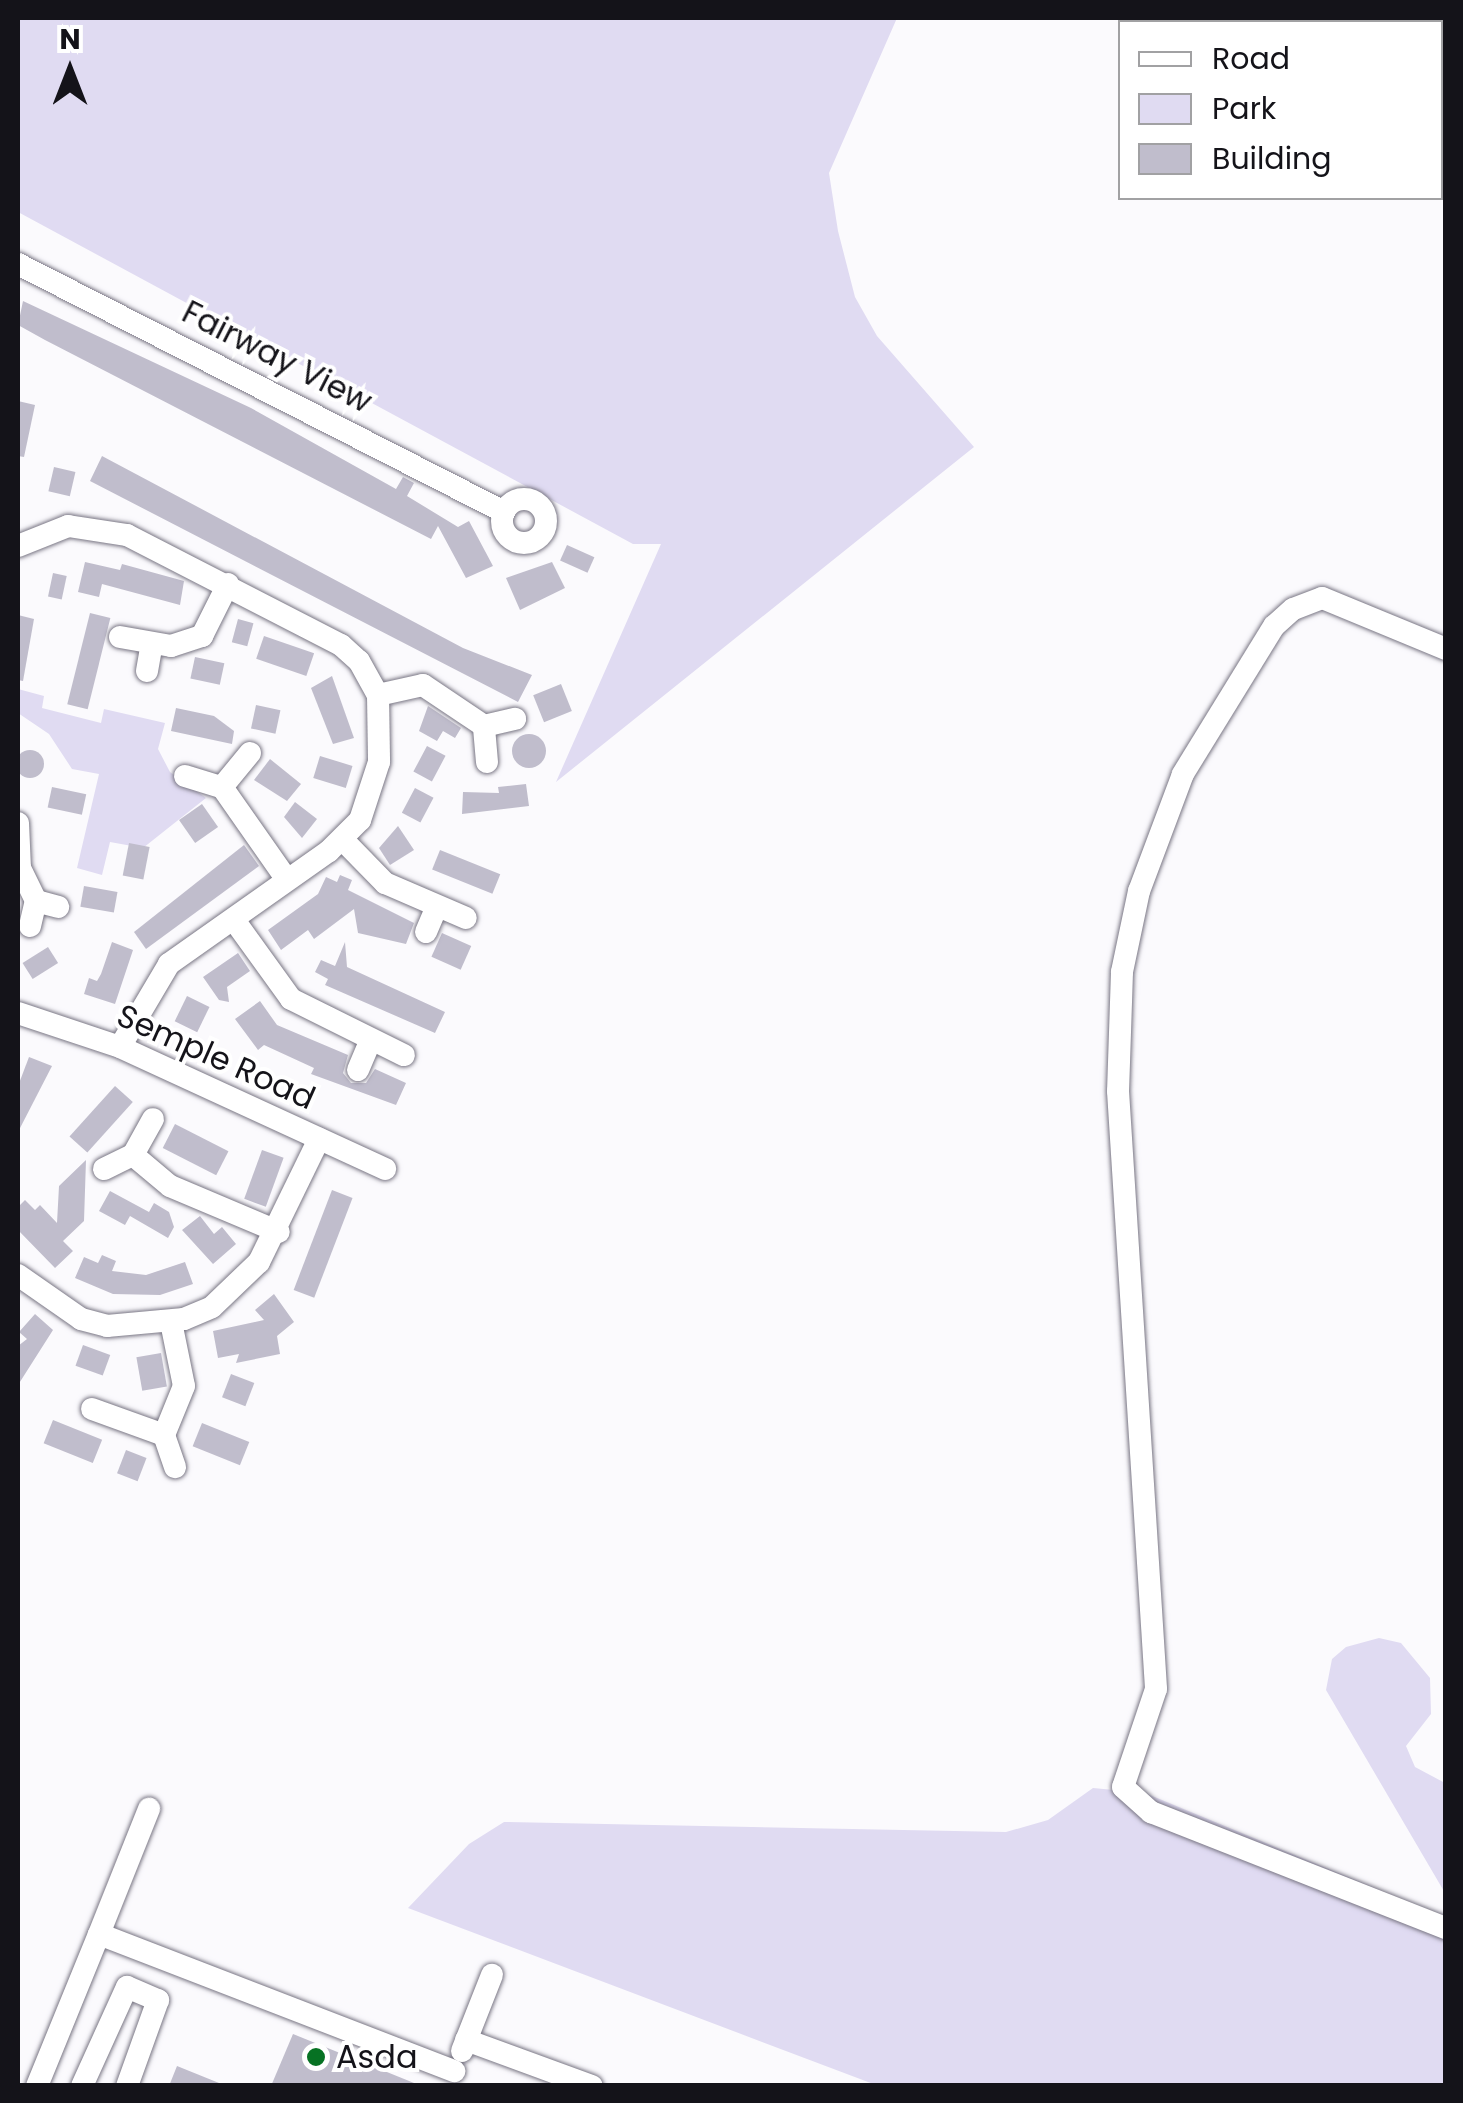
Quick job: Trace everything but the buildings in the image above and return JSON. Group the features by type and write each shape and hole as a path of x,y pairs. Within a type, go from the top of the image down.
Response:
{"street":[{"name":"Fairway View","path":"18,264 504,512"},
{"path":"18,546 46,530 98,526 228,584 340,645 359,660 378,695 375,784 368,806 342,839 169,964 120,1048"},
{"path":"120,637 152,644 202,636 228,584"},
{"path":"1446,649 1322,598 1292,609 1274,626 1183,774 1139,891 1122,972 1118,1091 1156,1690 1123,1787 1151,1812 1446,1928"},
{"path":"147,671 152,644"},
{"path":"378,695 423,684 484,726 515,719"},
{"path":"484,726 487,762"},
{"path":"222,786 250,754"},
{"path":"185,776 222,786 285,877"},
{"path":"18,823 20,868 48,904 30,926"},
{"path":"342,839 385,883 466,918"},
{"path":"426,932 437,906"},
{"path":"234,920 290,999 404,1055"},
{"name":"Semple Road","path":"18,1013 120,1048 385,1170"},
{"path":"358,1070 371,1040"},
{"path":"104,1169 133,1155 153,1119"},
{"path":"19,1279 81,1319 107,1326 171,1322 212,1306 238,1285 278,1232 320,1138"},
{"path":"133,1155 170,1186 278,1232"},
{"path":"171,1322 184,1386 164,1435 175,1467"},
{"path":"92,1409 164,1435"},
{"path":"37,2086 148,1809"},
{"path":"99,1934 451,2078 492,1975"},
{"path":"82,2086 127,1987 158,2000 127,2086"},
{"path":"466,2040 592,2086"}],"green space":[{"path":"18,18 897,18 829,173 838,231 855,297 877,336 974,447 556,782 661,544 633,544 18,212"},
{"path":"18,689 44,696 42,708 101,723 104,709 165,723 158,749 170,772 206,798 143,848 110,842 102,875 77,868 99,774 72,769 49,734 18,713"},
{"path":"1379,1638 1401,1643 1430,1678 1431,1714 1406,1746 1415,1767 1445,1783 1445,1893 1326,1690 1332,1659 1346,1647"},
{"path":"1093,1788 1145,1793 1445,1917 1445,2085 876,2085 408,1908 469,1844 504,1822 1006,1832 1048,1820"}],"place":[{"name":"Asda","path":"316,2057"}]}
